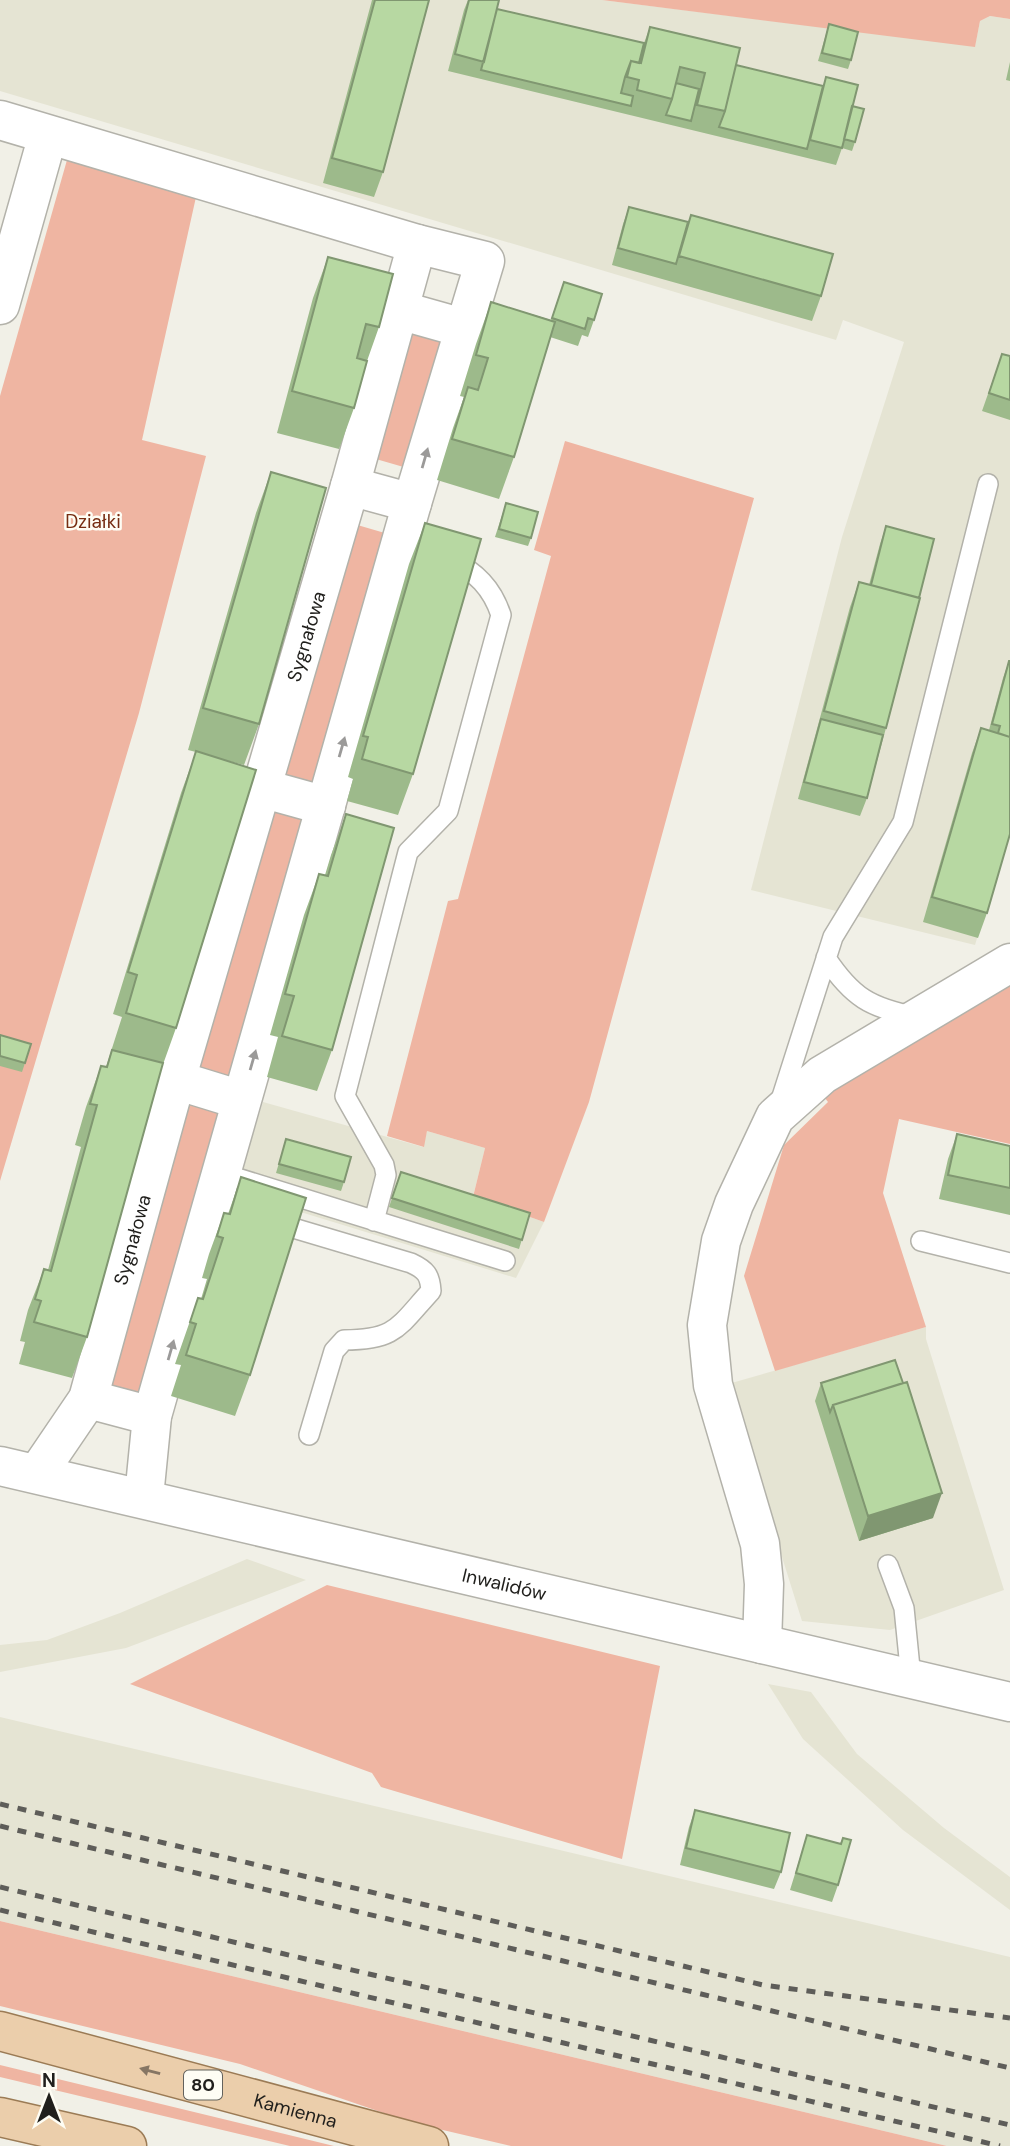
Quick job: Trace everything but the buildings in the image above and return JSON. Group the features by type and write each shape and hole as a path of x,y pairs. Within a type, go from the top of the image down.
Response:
{"main road":[{"name":"Kamienna","path":"0,2031 429,2146"},
{"path":"0,2117 127,2146"}],"street":[{"path":"0,120 418,244 485,261 463,328 420,535 326,821 241,1100 219,1195 152,1416 144,1497"},
{"path":"0,305 48,135"},
{"name":"Sygnałowa","path":"37,1474 88,1399 176,1080 418,244"},
{"path":"399,310 463,328"},
{"path":"350,486 420,535"},
{"path":"261,788 326,821"},
{"path":"762,1644 764,1584 760,1544 713,1385 707,1325 721,1241 734,1204 775,1117 822,1075 1010,963"},
{"path":"176,1080 241,1100"},
{"path":"88,1399 152,1416"},
{"name":"Inwalidów","path":"0,1466 144,1497 1010,1702"}],"lane":[{"path":"775,1117 833,937 903,822 988,484"},
{"path":"374,1221 386,1175 384,1165 345,1096 408,852 448,811 501,615 495,598 474,572 420,535"},
{"path":"383,845 408,852"},
{"path":"826,958 842,982 860,999 888,1011 918,1017"},
{"path":"219,1195 374,1221 505,1261"},
{"path":"251,1216 411,1263 425,1270 431,1280 431,1291 394,1331 383,1338 344,1340 334,1351 309,1435"},
{"path":"921,1241 1010,1264"},
{"path":"888,1565 904,1608 911,1678"}],"shaded area":[{"path":"0,0 602,0 975,46 980,21 990,16 1010,19 1010,827 975,945 751,890 842,537 904,342 843,320 836,340 0,91"},
{"path":"263,1102 423,1147 427,1131 485,1148 473,1197 544,1222 516,1278 235,1192"},
{"path":"926,1327 926,1339 1004,1590 890,1630 802,1621 728,1384"},
{"path":"247,1559 306,1580 126,1648 0,1672 0,1645 47,1640 120,1613"},
{"path":"768,1684 811,1692 857,1754 944,1828 1010,1877 1010,1910 903,1830 803,1739"},
{"path":"0,1717 1010,1957 1010,2146 947,2146 0,1921"}],"green space":[{"path":"602,0 1010,0 1010,19 990,16 980,21 975,47"},
{"name":"Działki","path":"67,160 196,197 142,440 206,456 139,713 0,1181 0,396"},
{"path":"404,330 442,341 407,468 369,457"},
{"path":"565,441 754,498 589,1102 544,1222 473,1197 485,1148 427,1131 424,1147 387,1136 448,901 458,899 551,556 534,550"},
{"path":"354,524 395,536 320,785 280,773"},
{"path":"267,803 312,816 233,1085 189,1072"},
{"path":"1010,983 1010,1144 899,1119 883,1193 926,1327 775,1371 744,1276 784,1145 828,1102 821,1093"},
{"path":"184,1092 229,1105 145,1397 100,1384"},
{"path":"327,1585 660,1666 622,1859 381,1787 372,1773 130,1684"},
{"path":"0,1921 947,2146 511,2146 413,2123 240,2064 0,2006"},
{"path":"0,2065 334,2146 290,2146 0,2077"}],"railway":[{"path":"0,1804 763,1985 1010,2018"},
{"path":"0,1826 1010,2068"},
{"path":"0,1887 1010,2125"},
{"path":"0,1910 1000,2146"}]}
